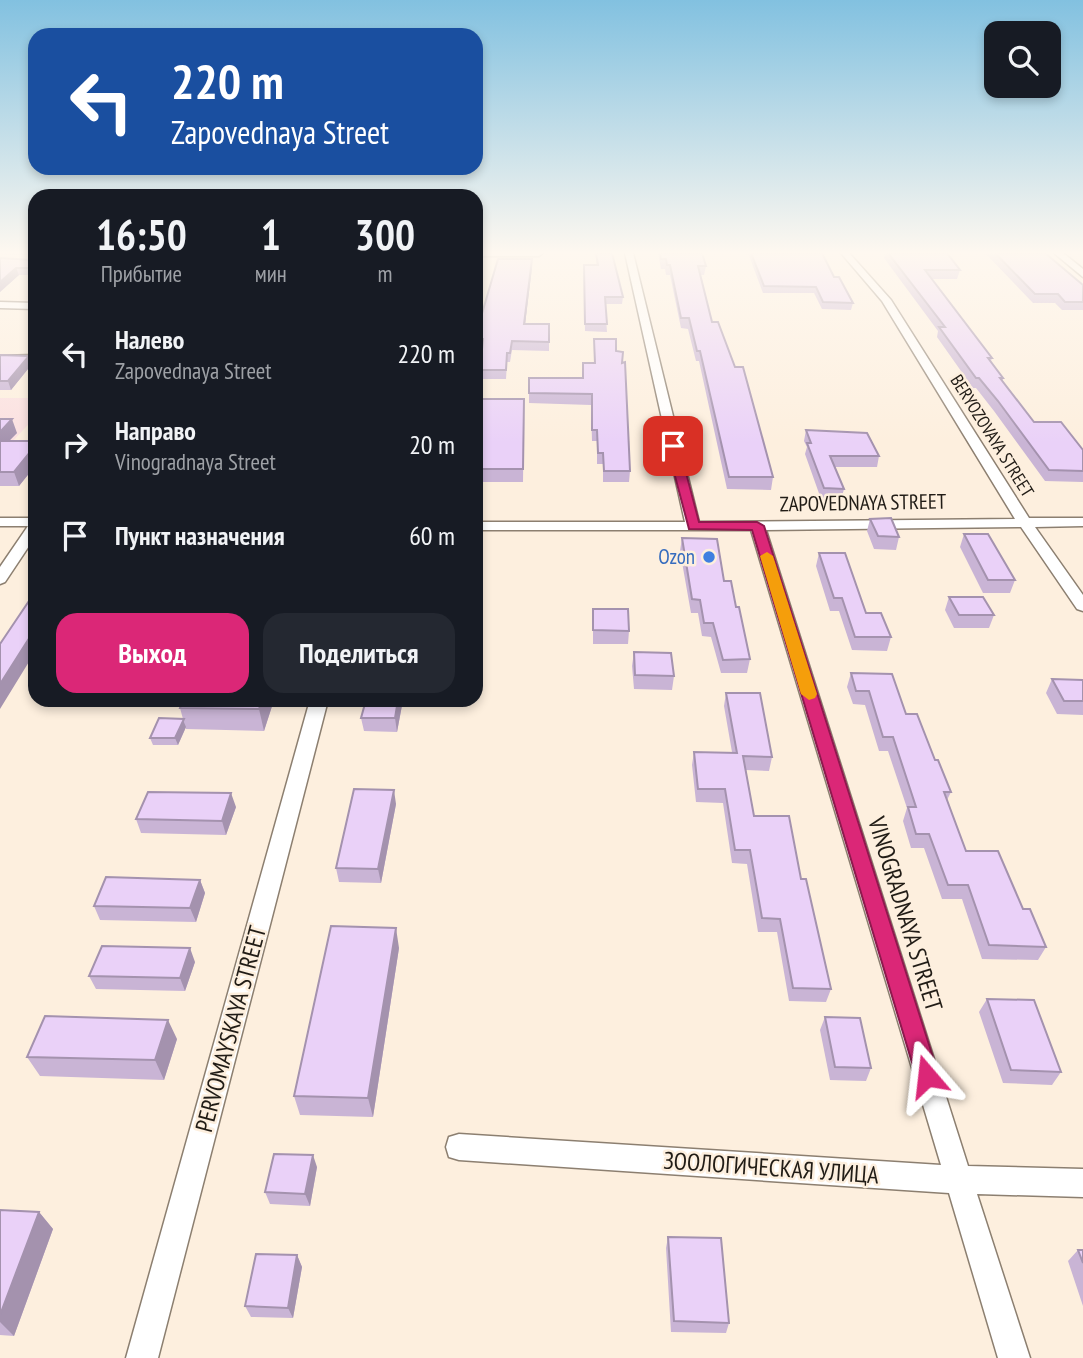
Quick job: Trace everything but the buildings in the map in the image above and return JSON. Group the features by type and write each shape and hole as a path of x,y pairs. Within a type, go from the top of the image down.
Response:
{"street":[{"path":"644,316 693,526"},
{"name":"BERYOZOVAYA STREET","path":"896,316 1024,522 1083,606"},
{"path":"0,359 28,358"},
{"path":"0,522 28,524"},
{"name":"ZAPOVEDNAYA STREET","path":"483,526 1083,522"},
{"name":"VINOGRADNAYA STREET","path":"757,526 1014,1358"},
{"path":"0,579 28,535"},
{"name":"PERVOMAYSKAYA STREET","path":"142,1358 317,707"},
{"name":"ЗООЛОГИЧЕСКАЯ УЛИЦА","path":"459,1147 959,1180 1083,1183"}],"shaded area":[{"path":"0,398 28,398 28,425 0,455"}],"slow traffic":[{"path":"767,556 809,694"}],"place":[{"name":"Ozon","path":"709,557"}],"route":[{"path":"673,446 693,526 757,526 927,1076"}]}
